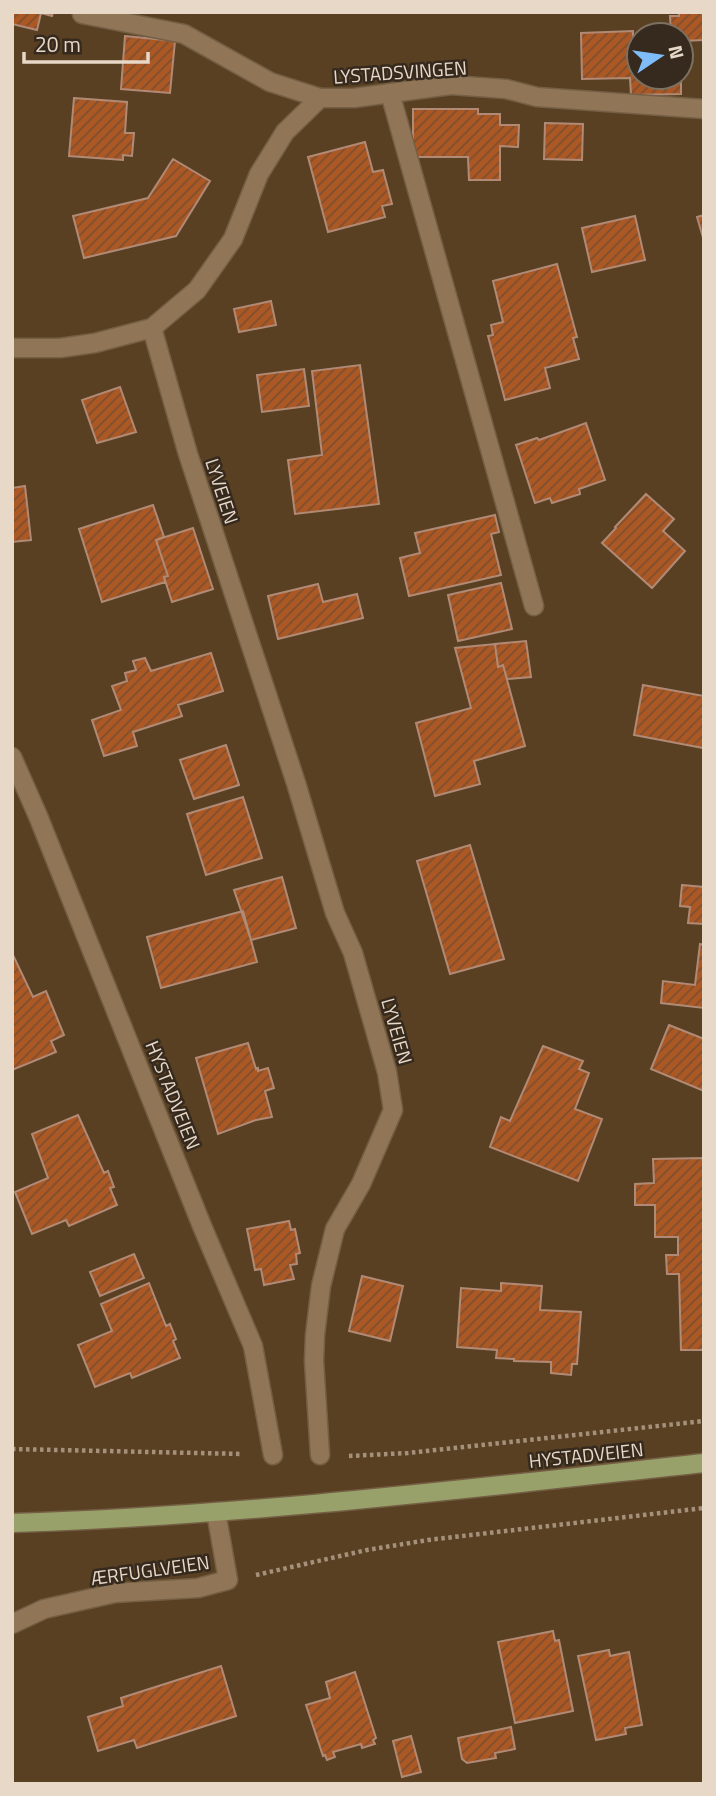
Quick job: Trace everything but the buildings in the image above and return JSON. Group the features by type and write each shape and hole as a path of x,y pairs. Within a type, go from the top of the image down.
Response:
{"main road":[{"name":"HYSTADVEIEN","path":"12,1524 216,1512 704,1463"}],"street":[{"path":"82,14 184,34 270,82 320,98"},
{"name":"LYSTADSVINGEN","path":"12,348 83,345 152,328 197,290 233,239 258,174 285,132 320,98 354,98 451,85 506,89 537,97 704,108"},
{"path":"390,93 534,606"},
{"name":"LYVEIEN","path":"152,328 188,454 292,770 335,913 352,953 387,1072 393,1110 360,1184 335,1229 321,1286 314,1335 320,1455"},
{"name":"HYSTADVEIEN","path":"12,757 49,841 202,1226 253,1346 273,1455"},
{"name":"ÆRFUGLVEIEN","path":"12,1624 44,1609 115,1593 198,1588 228,1580 216,1512"}],"path":[{"path":"320,1455 408,1453 704,1421"},
{"path":"12,1449 273,1455"},
{"path":"228,1580 274,1573 367,1550 704,1508"}]}
